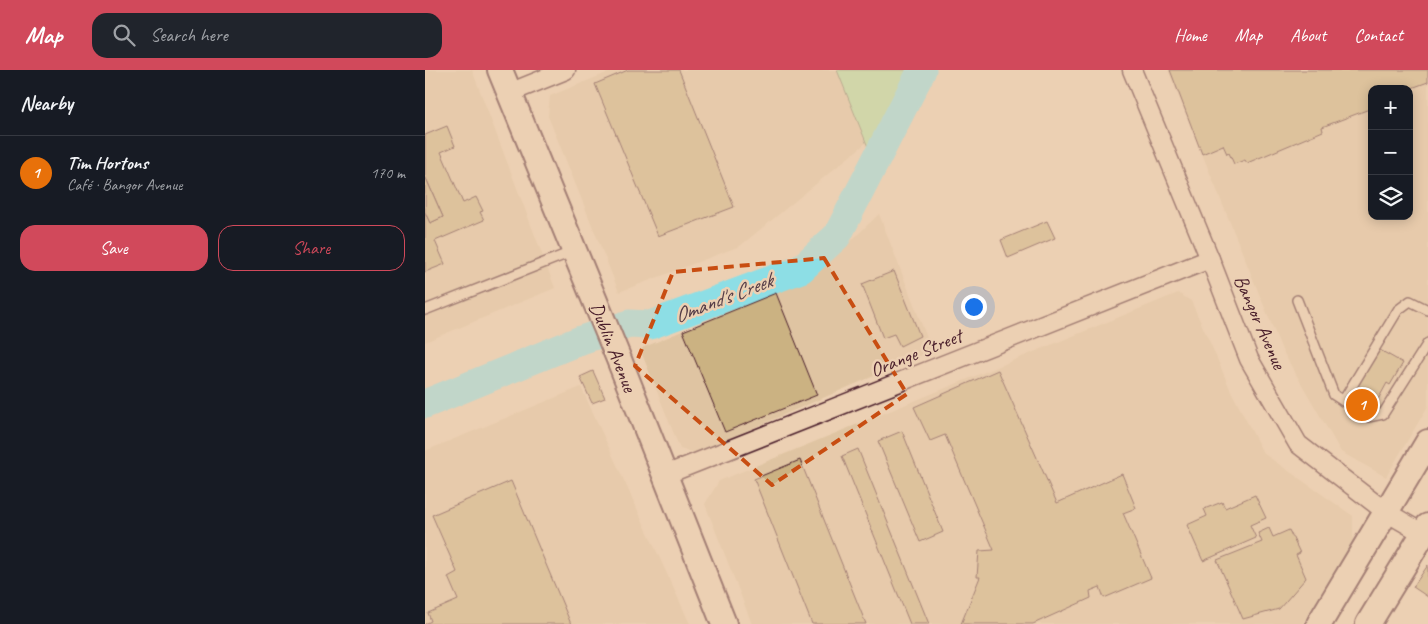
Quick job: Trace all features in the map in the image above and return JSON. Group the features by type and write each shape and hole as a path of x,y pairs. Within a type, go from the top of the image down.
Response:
{"main road":[{"name":"Dublin Avenue","path":"500,70 599,310 724,624"},
{"path":"1319,624 1428,442"},
{"path":"1368,624 1426,530"}],"street":[{"path":"509,93 566,70"},
{"name":"Bangor Avenue","path":"1132,70 1249,359 1298,444 1386,512 1426,530"},
{"name":"Orange Street","path":"665,476 1210,259"}],"lane":[{"path":"425,310 574,251"},
{"path":"1297,300 1334,395 1368,417 1383,414 1428,343"},
{"path":"1343,400 1398,310 1410,301 1428,310"}],"highlighted area":[{"path":"824,258 907,394 772,485 635,366 673,272"}],"shaded area":[{"path":"425,70 472,70 555,288 425,342"},
{"path":"614,70 837,70 866,143 740,246 619,292 548,116 550,96"},
{"path":"1168,70 1428,70 1428,406 1386,477 1341,452 1282,350"},
{"path":"879,214 932,351 695,453 680,449 640,349 818,273"},
{"path":"1178,293 1191,301 1230,389 1263,453 1353,516 1353,541 1302,624 752,624 705,504 719,481"},
{"path":"581,387 690,624 425,624 425,451"}],"green space":[{"path":"837,70 910,70 874,162"}],"building":[{"path":"628,70 679,70 734,207 658,236 595,84"},
{"path":"1170,70 1428,70 1428,82 1413,88 1413,85 1368,85 1368,110 1322,127 1323,131 1247,163 1245,160 1234,164 1223,145 1202,154"},
{"path":"447,126 455,146 441,152 463,203 476,197 483,211 480,212 484,220 435,241 445,264 425,272 425,212 430,223 443,217 425,176 425,135"},
{"path":"425,176 443,217 430,223 425,212"},
{"path":"1047,221 1055,238 1008,258 1001,240"},
{"path":"894,271 920,336 900,346 894,334 883,338 862,284"},
{"path":"776,293 817,395 725,432 683,331"},
{"path":"1380,350 1403,363 1390,385 1387,383 1375,405 1371,406 1358,397 1357,394 1360,389 1356,388"},
{"path":"998,370 1057,503 1122,474 1136,508 1123,513 1151,578 1104,598 1100,587 1090,591 1091,598 1033,624 961,624 980,577 977,577 979,551 994,550 945,435 930,441 914,407"},
{"path":"593,371 605,398 592,403 580,377"},
{"path":"902,431 943,532 920,542 878,441"},
{"path":"858,449 929,624 910,624 842,456"},
{"path":"800,460 866,624 812,624 754,479"},
{"path":"511,481 571,624 425,624 431,621 428,613 458,600 448,577 457,572 432,515"},
{"path":"1255,495 1266,518 1250,525 1256,538 1203,561 1187,525 1207,516 1204,509 1222,502 1225,508"},
{"path":"1269,528 1273,537 1289,530 1300,553 1296,555 1306,578 1279,609 1243,619 1217,560 1262,542 1258,533"},
{"path":"1428,565 1428,597 1413,587"}],"waterway":[{"name":"Omand's Creek","path":"425,404 581,340 629,324 650,325 801,269 837,236 922,70"}],"place":[{"name":"Tim Hortons","path":"1362,405"}]}
